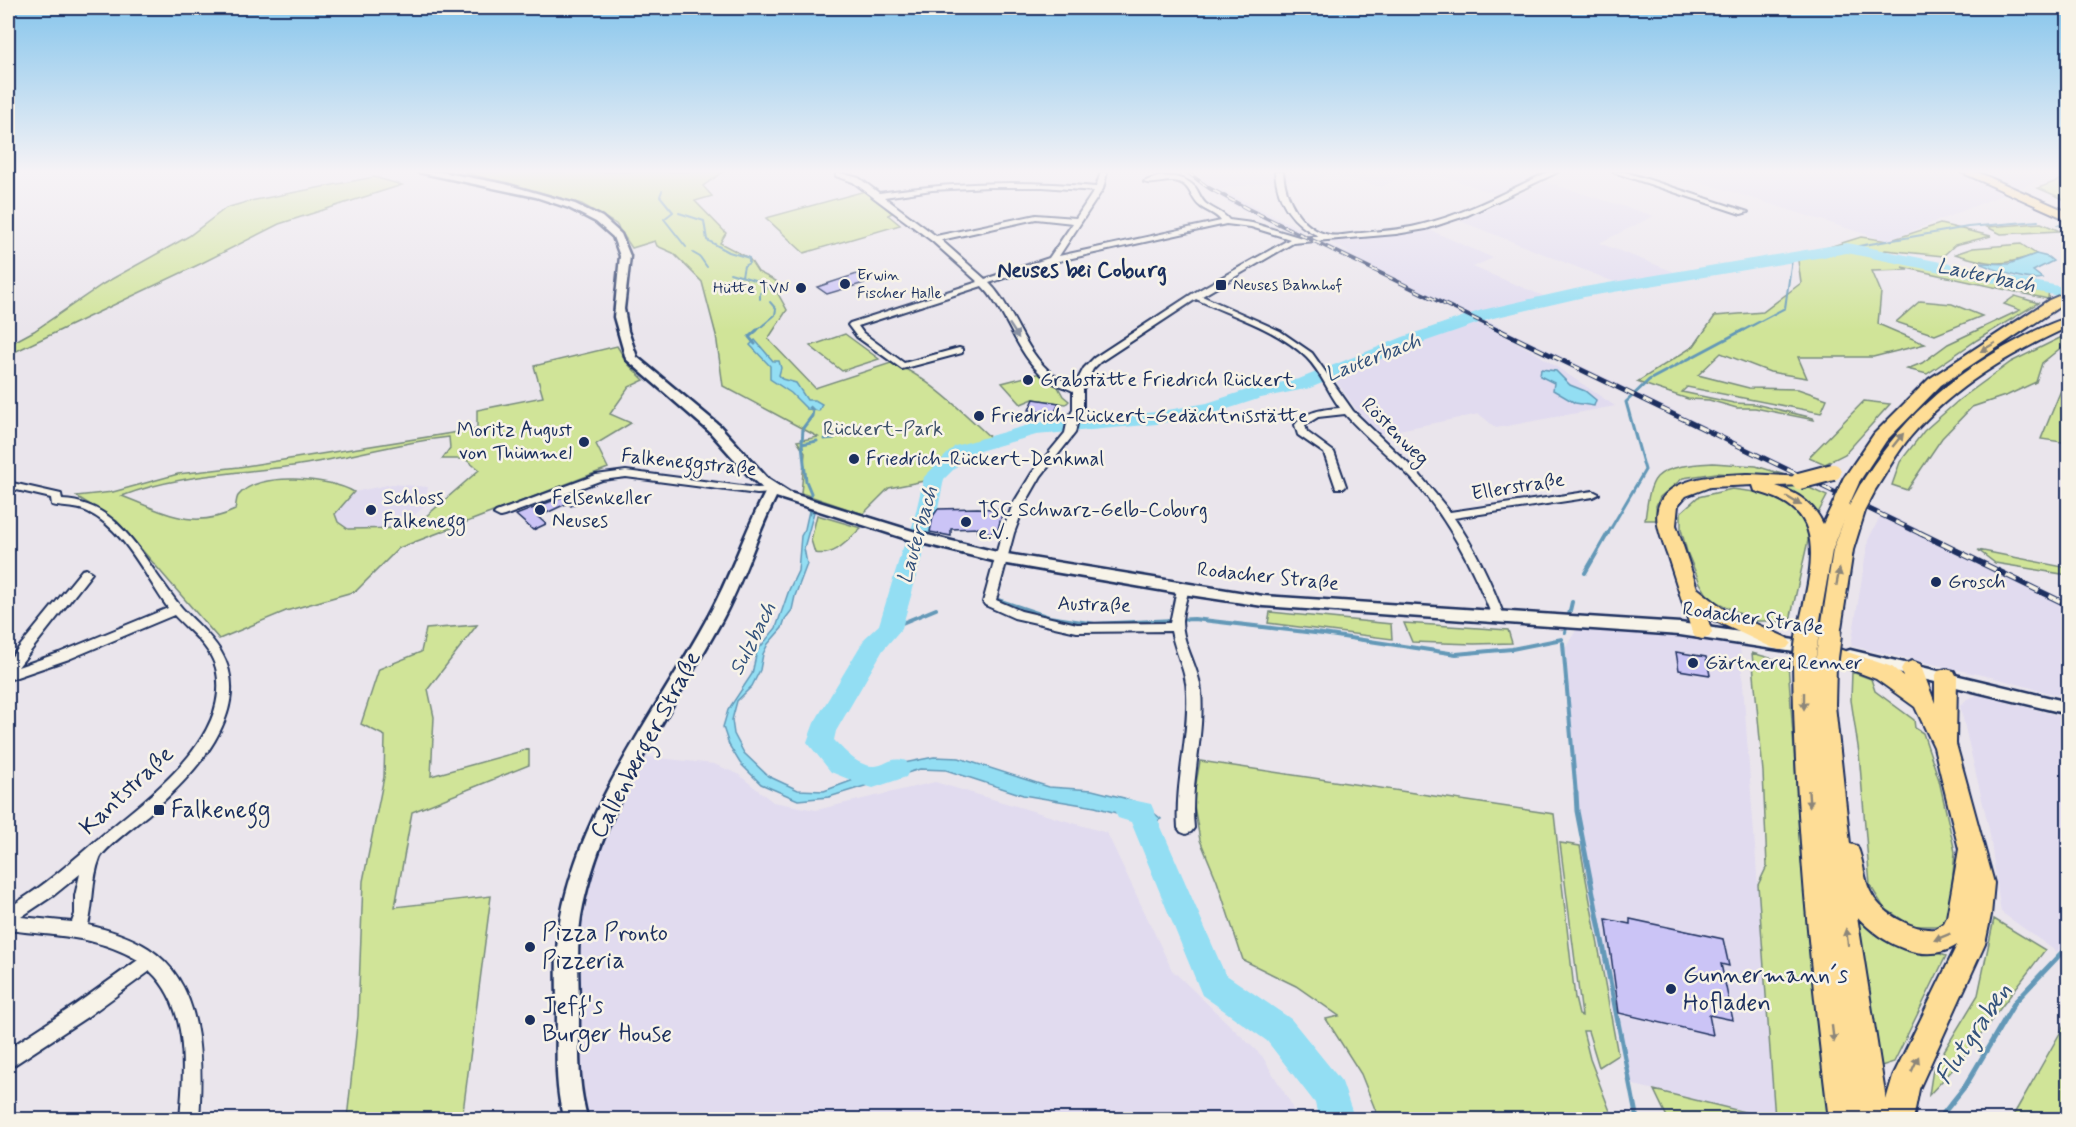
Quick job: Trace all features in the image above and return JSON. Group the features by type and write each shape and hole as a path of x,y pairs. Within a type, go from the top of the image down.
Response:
{"highway":[{"path":"1702,632 1667,525 1667,510 1670,501 1690,486 1720,480 1799,481 1833,472 1880,438 1935,382 1968,358 2068,296"},
{"path":"2008,335 2068,309"},
{"path":"1859,485 1909,426 1937,398 2007,351 2068,322"},
{"path":"1874,1119 1845,928 1820,653 1808,631 1822,551 1849,505 1880,438"},
{"path":"1740,481 1782,494 1804,507 1811,514 1816,526 1822,551"},
{"path":"1844,1119 1819,921 1804,722 1843,550 1849,505"},
{"path":"1690,592 1718,615 1780,643"},
{"path":"1820,653 1884,673 1923,702"},
{"path":"1898,1119 1905,1087 1971,944 1978,915 1981,883 1946,747 1923,702 1912,669"},
{"path":"1946,677 1946,747"},
{"path":"1832,788 1858,895 1865,907 1879,921 1909,937 1939,941 1955,931 1960,917 1971,847"}],"street":[{"name":"Rodacher Straße","path":"608,225 615,232 624,249 620,316 627,349 632,359 718,432 756,478 773,490 801,501 920,538 1001,558 1183,589 1263,601 1702,632 1780,643 1820,653 1912,669 2068,708"},
{"path":"915,225 994,293 1011,326 1039,367 1052,379 1078,389 1089,368 1097,360 1195,296 1299,239"},
{"path":"934,239 1001,225"},
{"path":"1052,260 1076,225"},
{"path":"959,351 902,366 860,334 852,325 1052,260 1214,225"},
{"path":"1248,225 1299,239 1396,232 1428,225"},
{"path":"1305,225 1326,237"},
{"name":"Röstenweg","path":"1195,296 1285,338 1302,349 1325,374 1347,411 1415,477 1448,516 1484,576 1498,616"},
{"name":"Austraße","path":"1078,389 1078,410 1072,424 1036,475 1019,504 991,596 1018,615 1077,628 1176,622"},
{"path":"1341,486 1329,452 1302,432 1300,425 1303,420 1313,415 1347,411"},
{"name":"Falkeneggstraße","path":"500,514 606,475 626,474 756,491 773,490"},
{"name":"Kantstraße","path":"8,485 57,496 56,503 80,505 117,527 176,609 203,638 222,666 225,687 221,710 210,734 181,775 93,854 8,916"},
{"name":"Callenberger Straße","path":"576,1119 568,1071 567,954 572,915 584,869 599,829 631,763 718,614 762,509 773,490"},
{"name":"Ellerstraße","path":"1448,516 1593,494"},
{"path":"8,670 86,573"},
{"path":"1183,589 1176,622 1194,690 1184,801 1186,828"},
{"path":"8,675 46,663 176,609"},
{"path":"78,930 93,854"},
{"path":"8,923 78,930 119,940 151,960 171,983 181,999 192,1034 193,1071 189,1119"},
{"path":"8,1059 81,1011 151,960"}],"shaded area":[{"path":"1275,225 1291,225 1302,230 1293,233"},
{"path":"1469,225 1636,225 1599,243 1677,273 1617,283"},
{"path":"1835,225 1928,225 1887,241"},
{"path":"1430,230 1493,258 1473,267 1546,297 1466,317 1317,244 1326,243 1357,257 1330,242"},
{"path":"1470,320 1482,325 1490,322 1627,388 1620,391 1489,328 1536,353 1615,406 1496,428 1479,414 1379,434 1361,416 1327,368 1369,351"},
{"path":"1641,395 2068,601 2068,698 1995,678 1851,646 1868,540 1880,517 1634,398"},
{"path":"392,484 428,487 423,508 397,529 348,529 338,522 335,514 354,492"},
{"path":"1578,627 1740,644 1775,1119 1630,1084 1577,811 1566,647"},
{"path":"1978,695 2068,718 2068,941 2057,952 2001,912 1989,829 1960,706 1967,699"},
{"path":"640,756 714,764 738,774 773,802 816,810 935,782 1107,833 1172,970 1262,1056 1290,1102 1296,1119 595,1120 587,1108 581,1070 574,991 575,953 594,869"}],"green space":[{"path":"204,225 278,225 8,355 8,345 34,331 103,284 189,236"},
{"name":"Rückert-Park","path":"616,225 718,225 726,233 720,243 749,258 758,272 776,281 777,292 787,310 768,339 815,388 891,363 904,368 931,385 992,439 954,451 929,480 889,488 863,514 801,493 805,453 797,441 818,437 723,386 716,335 702,282 673,253 657,246 655,241 632,248"},
{"path":"773,225 900,225 804,253"},
{"path":"1938,225 1991,236 1955,245 1943,256 1885,250 1882,254 1939,269 2049,288 2048,299 1902,267 1908,270 1872,271 1881,292 1878,324 1925,344 1873,357 1798,357 1807,378 1770,372 1721,353 1698,375 1749,388 1798,389 1827,399 1821,413 1687,387 1682,392 1734,403 1755,404 1814,420 1755,408 1737,408 1709,400 1688,399 1637,382 1694,346 1715,316 1763,312 1801,283 1797,253 1826,248 1861,237 1888,241"},
{"path":"2045,225 2060,231 2001,234 1987,227"},
{"path":"2021,244 2036,254 2014,261 1996,263 1955,254 1973,248"},
{"path":"2015,296 2038,303 1927,374 1907,369 1922,363 1948,344 2020,310 2004,304"},
{"path":"1920,301 1952,304 1982,316 1935,335 1896,322"},
{"path":"845,334 879,359 842,371 810,346"},
{"path":"2068,334 2068,342 2042,363 2036,382 2008,395 1972,407 1942,438 1907,490 1892,485 1900,462 1924,431 1959,400 2011,362"},
{"path":"617,346 628,364 644,380 629,387 610,414 631,423 596,444 608,468 399,548 356,591 286,611 219,639 117,521 76,496 113,492 178,474 239,467 477,429 477,410 543,397 534,366","holes":["449,437 450,448 442,459 465,459 479,470 424,518 407,528 348,529 338,522 335,514 354,492 312,480 261,482 247,488 238,496 235,510 205,519 178,517 122,496 144,488 190,478 306,464 431,439"]},
{"path":"1040,373 1058,387 1069,401 1066,404 1033,399 1021,404 1002,383"},
{"path":"2068,373 2068,443 2041,439"},
{"path":"1864,401 1890,404 1845,454 1825,464 1809,457"},
{"path":"1713,463 1756,466 1785,475 1716,473 1683,478 1660,497 1656,506 1657,520 1645,520 1650,492 1657,477 1676,468"},
{"path":"1803,485 1827,496 1817,515 1772,486"},
{"path":"1732,489 1770,494 1800,507 1809,536 1789,625 1776,621 1754,621 1709,598 1687,552 1681,529 1681,512 1698,497"},
{"path":"817,515 861,528 835,550 829,553 815,553 811,540"},
{"path":"1978,550 2068,568 2068,575 1995,563"},
{"path":"1270,612 1391,624 1392,639 1268,623"},
{"path":"1404,623 1508,630 1512,643 1412,642"},
{"path":"477,625 428,689 434,717 431,776 529,749 529,765 412,812 395,907 491,896 462,1119 347,1119 358,1016 363,881 384,777 385,736 361,724 379,669 421,652 426,629"},
{"path":"1752,653 1788,663 1802,865 1837,1119 1775,1119 1758,885 1767,866 1763,772"},
{"path":"1852,672 1871,679 1875,691 1914,720 1915,728 1923,733 1939,780 1955,852 1948,926 1912,926 1884,908 1870,885 1859,753 1851,700"},
{"path":"1200,761 1554,814 1575,998 1579,1015 1582,1016 1560,843 1580,846 1618,1055 1599,1067 1588,1031 1583,1031 1590,1059 1613,1119 1379,1119 1361,1074 1326,1019 1339,1016 1296,986 1243,960 1217,881 1200,840 1193,800"},
{"path":"1857,917 1905,942 1946,956 1894,1062 1875,1068"},
{"path":"1994,919 2045,950 1957,1065 1929,1095 1933,1069 1978,995"},
{"path":"2068,1019 2068,1119 2011,1119 2018,1107"},
{"path":"1654,1090 1773,1119 1668,1119"}],"water":[{"path":"2036,254 2053,261 2033,271 2042,278 2028,279 1981,264 2009,264"},
{"path":"755,340 773,361 779,361 781,368 779,375 782,379 796,383 807,400 815,400 822,404 819,411 807,409 791,393 770,379 770,366 750,345"},
{"path":"1541,369 1556,371 1570,385 1585,391 1596,400 1594,406 1575,403 1553,390 1554,383 1540,376"},
{"path":"809,511 814,512 804,548 807,564 792,610 782,628 768,644 763,654 760,670 752,686 737,701 732,720 734,734 744,753 768,776 798,790 824,791 894,765 934,757 959,758 1049,787 1092,790 1124,798 1144,805 1161,819 1145,828 1120,814 1095,807 1023,795 946,770 920,769 829,797 798,800 761,784 740,763 729,745 723,727 728,710 752,674 757,651 776,628 798,571 801,536"},
{"path":"1257,1005 1297,1033 1314,1058 1290,1056 1245,1013"}],"building":[{"name":"Erwin Fischer Halle","path":"860,273 871,281 827,294 817,287"},
{"path":"1034,399 1059,403 1054,414 1029,410"},
{"name":"Felsenkeller Neuses","path":"580,490 589,497 571,506 568,503 538,517 546,524 533,530 516,515"},
{"name":"TSC Schwarz-Gelb-Coburg e.V.","path":"938,509 1003,510 997,533 977,532 978,528 951,529 951,536 930,532 933,516"},
{"name":"Gärtnerei Renner","path":"1676,652 1706,657 1710,675 1679,670"},
{"name":"Gunnermann´s Hofladen","path":"1606,919 1630,924 1630,919 1723,939 1729,966 1721,964 1733,1020 1709,1015 1713,1035 1619,1013"}],"waterway":[{"name":"Sulzbach","path":"668,225 686,247"},
{"name":"Sulzbach","path":"705,225 707,240 729,252 749,258 749,263 744,266 742,276"},
{"path":"1847,248 1968,227 1996,225"},
{"path":"2057,225 2068,226"},
{"name":"Lauterbach","path":"896,769 873,777 841,765 820,742 823,730 874,644 890,628 912,553 924,524 934,477 962,450 1035,429 1157,418 1211,408 1257,393 1304,384 1409,341 1488,314 1584,292 1847,248 2068,293"},
{"name":"Sulzbach","path":"693,253 700,257 707,267"},
{"path":"1740,332 1785,308 1792,259"},
{"name":"Sulzbach","path":"730,273 765,283 767,289 760,293 760,299"},
{"name":"Sulzbach","path":"755,332 775,315 776,309 770,302"},
{"name":"Sulzbach","path":"755,344 749,337 757,330"},
{"path":"1607,535 1645,470 1626,402 1649,380 1743,330"},
{"name":"Sulzbach","path":"802,444 803,428 812,416 813,410 810,407"},
{"path":"824,439 834,438"},
{"path":"802,444 817,441"},
{"name":"Sulzbach","path":"802,444 806,481 811,493 810,514"},
{"path":"1585,573 1608,533"},
{"path":"992,598 1049,617 1095,624 1194,619 1323,634 1456,654 1512,649 1562,639"},
{"path":"1565,632 1572,602"},
{"path":"890,628 936,609"},
{"path":"1563,643 1576,795"},
{"path":"1576,793 1577,811 1637,1120"},
{"name":"Lauterbach","path":"1128,810 1141,812 1213,984 1279,1030 1330,1094 1337,1120"},
{"name":"Flutgraben","path":"1938,1120 1966,1085 2015,1002 2068,946"}],"railway":[{"path":"1280,225 1502,332"},
{"path":"1499,330 1923,535"},
{"path":"1920,533 2068,605"}],"place":[{"name":"Erwin Fischer Halle","path":"845,284"},
{"name":"Neuses Bahnhof","path":"1221,285"},
{"name":"Hütte TVN","path":"801,288"},
{"name":"Grabstätte Friedrich Rückert","path":"1028,380"},
{"name":"Friedrich-Rückert-Gedächtnisstätte","path":"979,416"},
{"name":"Moritz August von Thümmel","path":"584,442"},
{"name":"Friedrich-Rückert-Denkmal","path":"854,459"},
{"name":"Schloss Falkenegg","path":"371,510"},
{"name":"Felsenkeller Neuses","path":"540,510"},
{"name":"TSC Schwarz-Gelb-Coburg e.V.","path":"966,522"},
{"name":"Grosch","path":"1936,582"},
{"name":"Gärtnerei Renner","path":"1693,663"},
{"name":"Falkenegg","path":"159,810"},
{"name":"Pizza Pronto Pizzeria","path":"530,947"},
{"name":"Gunnermann´s Hofladen","path":"1671,989"},
{"name":"Jeff's Burger House","path":"530,1020"}],"district":[{"name":"Neuses bei Coburg","path":"1082,271"}]}
